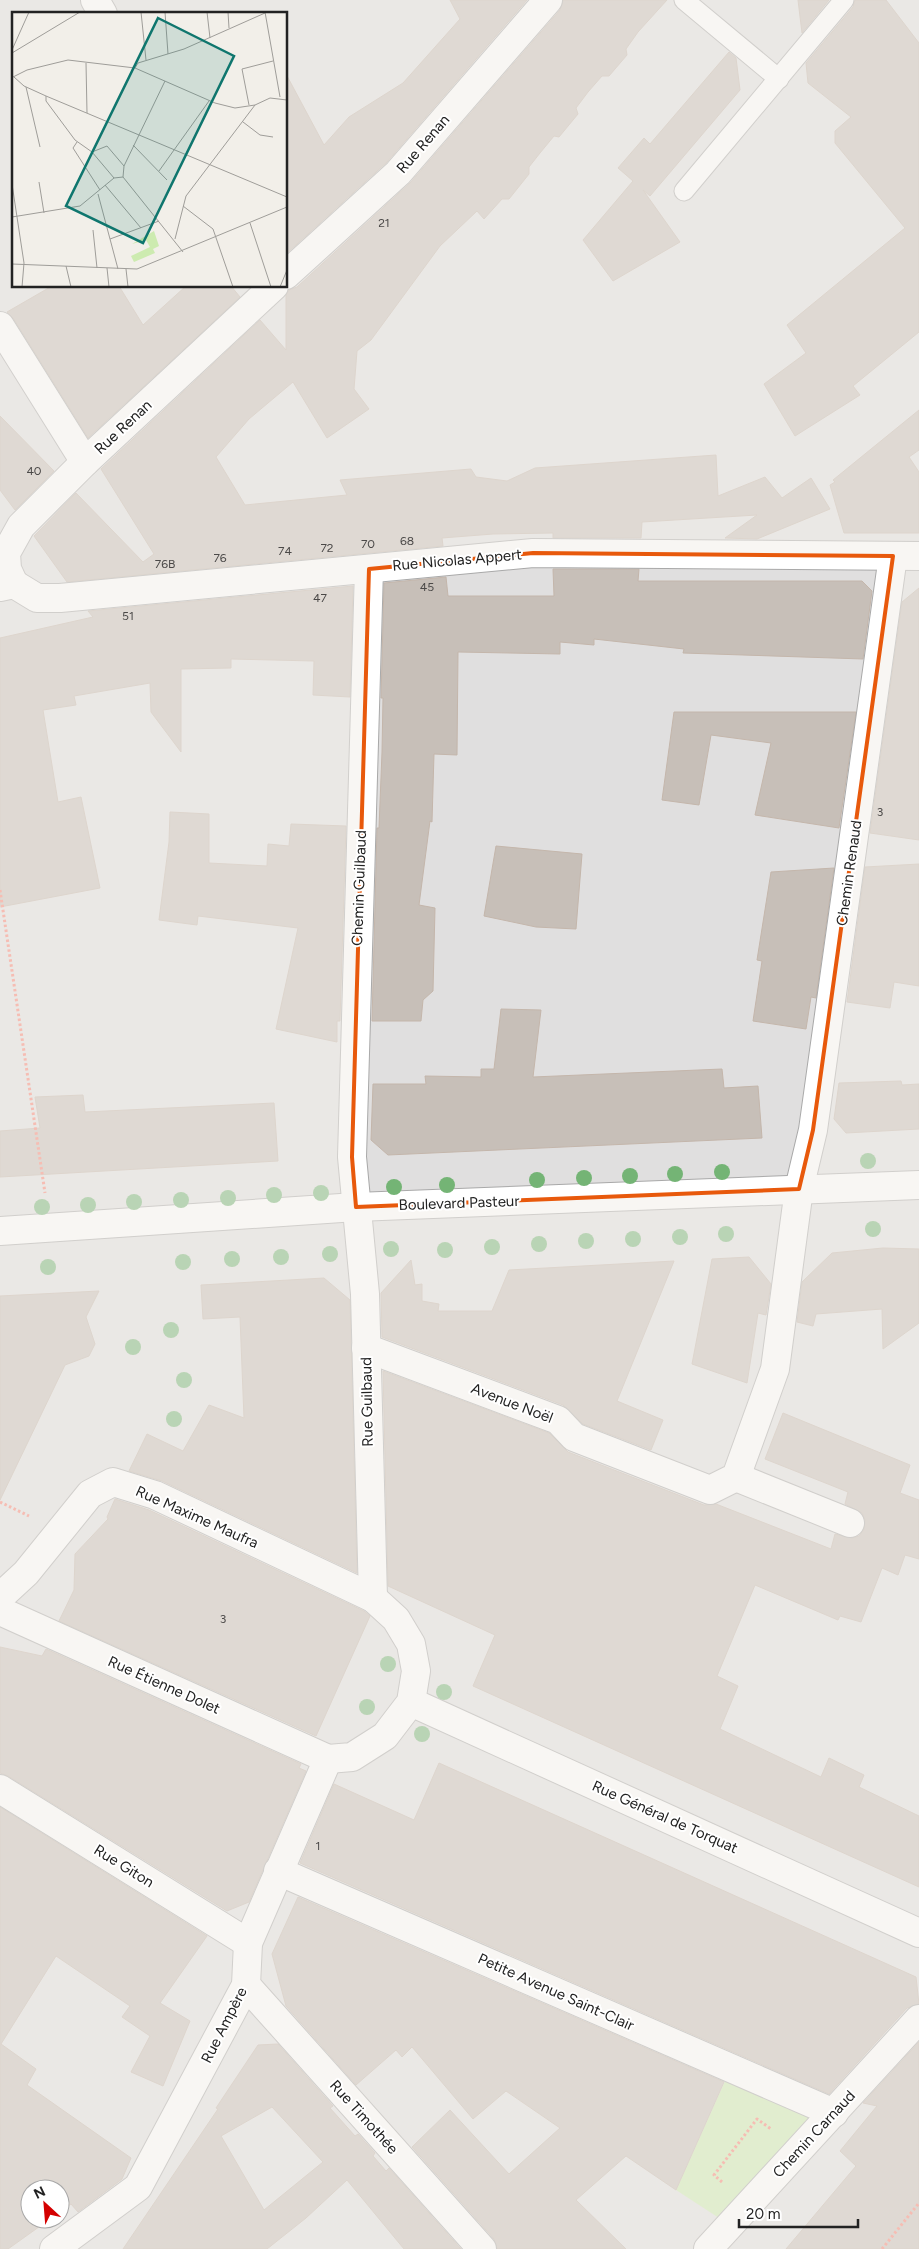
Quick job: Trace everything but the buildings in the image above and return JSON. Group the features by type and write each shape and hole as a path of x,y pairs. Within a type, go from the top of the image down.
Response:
{"street":[{"path":"95,0 102,12"},
{"name":"Rue Renan","path":"288,273 398,173 548,0"},
{"name":"Rue Renan","path":"7,586 6,552 20,526 267,289"},
{"path":"0,326 86,462"},
{"name":"Rue Nicolas Appert","path":"7,586 37,598 60,598 533,553 906,556"},
{"name":"Chemin Renaud","path":"799,1189 813,1130 906,556"},
{"name":"Chemin Guilbaud","path":"356,1207 352,1158 369,569"},
{"name":"Boulevard Pasteur","path":"0,1232 356,1207 919,1185"},
{"path":"799,1189 775,1369 736,1477 850,1523"},
{"name":"Rue Guilbaud","path":"356,1207 365,1294 372,1598"},
{"name":"Avenue Noël","path":"366,1348 558,1420 574,1437 710,1490 736,1477"},
{"name":"Rue Maxime Maufra","path":"0,1597 26,1573 90,1494 113,1482 155,1496 372,1598 396,1619 410,1644 416,1671 412,1702"},
{"name":"Rue Étienne Dolet","path":"0,1611 328,1759"},
{"path":"328,1759 352,1757 385,1736 412,1702"},
{"name":"Rue Général de Torquat","path":"412,1702 919,1933"},
{"name":"Rue Ampère","path":"54,2249 138,2187 246,1985 248,1943 328,1759"},
{"name":"Rue Giton","path":"0,1789 248,1943"},
{"name":"Petite Avenue Saint-Clair","path":"278,1871 834,2113"},
{"name":"Rue Timothée","path":"246,1985 482,2249"},
{"name":"Chemin Carnaud","path":"716,2247 919,2019"}],"lane":[{"path":"684,0 779,79"},
{"path":"684,191 844,0"}],"path":[{"path":"0,890 35,1118 49,1228"},
{"path":"882,2249 919,2203"}],"highlighted area":[{"path":"533,553 893,556 813,1130 799,1189 356,1207 352,1157 369,569"}],"shaded area":[{"path":"0,0 919,0 919,2249 0,2249"}],"green space":[{"path":"725,2081 814,2118 719,2218 676,2190"}]}
